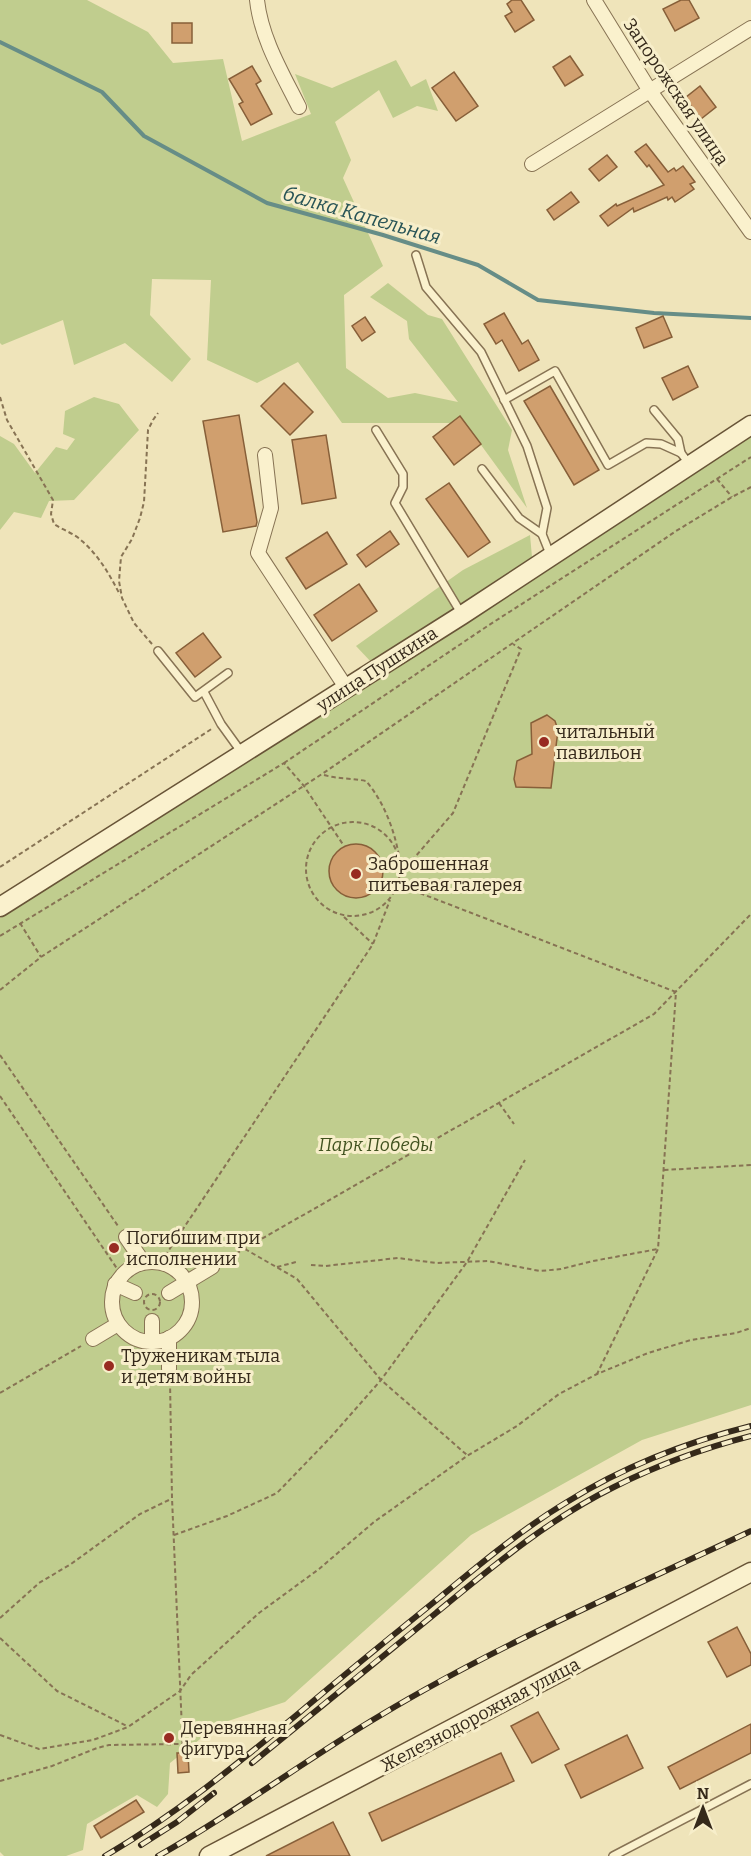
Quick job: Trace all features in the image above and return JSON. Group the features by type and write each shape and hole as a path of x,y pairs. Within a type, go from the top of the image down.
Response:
{"street":[{"path":"257,0 258,11 272,54 299,107"},
{"name":"Запорожская улица","path":"594,0 650,91 751,232"},
{"path":"532,164 751,28"},
{"name":"улица Пушкина","path":"0,907 462,615 551,556 686,459 751,425"},
{"path":"265,455 271,508 258,553 347,689"},
{"path":"126,1237 143,1262"},
{"path":"143,1262 161,1262 177,1270 188,1282 193,1304 191,1315 178,1333 169,1338 152,1342 142,1341 133,1337 118,1324 112,1305 112,1294 118,1280 135,1265 143,1262"},
{"path":"164,1298 212,1267"},
{"path":"118,1280 135,1293"},
{"path":"152,1321 152,1342"},
{"path":"93,1339 118,1324"},
{"path":"169,1338 169,1369"},
{"name":"Железнодорожная улица","path":"209,1856 751,1572"}],"lane":[{"path":"416,255 426,287 481,352 527,446 547,508 542,534"},
{"path":"504,400 555,371 608,465 646,443 661,444 686,459"},
{"path":"654,410 678,439 686,459"},
{"path":"376,430 403,474 403,487 395,503 462,615"},
{"path":"482,469 519,518 542,534 551,556"},
{"path":"158,651 195,697 228,673"},
{"path":"204,692 221,723 243,754"},
{"path":"613,1856 751,1784"}],"path":[{"path":"0,397 8,420 52,500 51,514 54,524 81,539 109,572 134,623 158,651"},
{"path":"122,598 119,580 121,557 132,539 140,518 144,502 148,430 158,413"},
{"path":"0,936 284,763 489,625 751,457"},
{"path":"717,479 732,497"},
{"path":"0,990 41,957 322,774 676,531 751,487"},
{"path":"401,873 453,813 521,649 513,644"},
{"path":"0,867 221,723"},
{"path":"284,763 304,786 344,846"},
{"path":"161,1262 373,944 390,900 399,885 401,861 395,833 378,795 366,781 351,778 338,779 322,774"},
{"path":"390,900 377,911 360,916 343,916 327,910 315,898 307,883 305,867 309,851 318,837 332,826 353,821 375,826 392,841 401,861"},
{"path":"399,885 676,992"},
{"path":"212,1267 654,1014 751,914"},
{"path":"343,916 373,944"},
{"path":"20,923 41,957"},
{"path":"597,1374 658,1249 676,992"},
{"path":"0,1055 126,1237"},
{"path":"0,1096 118,1280"},
{"path":"500,1103 514,1124"},
{"path":"174,1535 227,1516 277,1493 330,1438 381,1380 466,1262 525,1160"},
{"path":"663,1170 751,1165"},
{"path":"245,1249 297,1279 381,1380 468,1456"},
{"path":"311,1265 325,1266 398,1257 436,1263 489,1261 540,1271 561,1269 658,1249"},
{"path":"276,1267 296,1262"},
{"path":"153,1294 164,1298 157,1308 152,1310 147,1308 144,1301 147,1296 153,1294"},
{"path":"0,1735 39,1749 93,1740 128,1727 180,1691 191,1675 260,1613 319,1569 374,1522 468,1456 517,1426 559,1394 597,1374 648,1353 751,1328"},
{"path":"0,1393 93,1339"},
{"path":"169,1369 183,1753"},
{"path":"0,1618 39,1583 71,1564 140,1514 172,1498"},
{"path":"0,1638 57,1691 128,1727"},
{"path":"0,1781 52,1766 109,1745 182,1744"}],"green space":[{"path":"0,0 87,0 148,32 173,63 223,59 242,141 311,114 295,74 332,88 396,60 411,87 426,79 438,111 417,106 393,118 379,90 335,122 351,160 343,178 383,266 344,295 346,368 388,398 415,393 458,402 409,339 407,321 370,297 388,283 428,315 442,319 512,430 508,450 527,508 465,423 342,423 298,362 257,383 207,360 211,280 152,279 150,315 191,359 172,382 125,343 74,365 63,320 2,345 0,343"},
{"path":"94,397 119,404 139,430 74,500 49,501 41,518 14,512 0,530 0,436 14,444 35,473 56,447 67,450 75,439 63,434 65,411"},
{"name":"Парк Победы","path":"751,435 751,1405 642,1440 471,1535 285,1702 219,1724 170,1763 168,1794 157,1807 137,1795 87,1824 83,1850 66,1856 4,1856 0,1852 0,918 470,621"},
{"path":"530,535 532,557 372,663 356,646 463,570"}],"building":[{"path":"512,0 521,0 534,20 515,32 505,16 512,12 507,4"},
{"path":"681,0 689,0 699,18 675,31 663,9"},
{"path":"172,23 192,23 192,43 172,43"},
{"path":"570,56 583,75 565,86 553,67"},
{"path":"252,66 261,81 256,84 272,114 251,125 239,104 243,102 229,79"},
{"path":"454,72 478,106 456,121 432,88"},
{"path":"700,86 716,107 701,119 685,98"},
{"path":"646,144 668,172 674,168 676,171 683,166 695,182 690,184 694,189 675,202 672,197 668,200 667,197 634,212 633,208 608,226 600,216 616,204 617,206 664,185 649,165 647,167 635,152"},
{"path":"607,155 617,167 599,181 589,169"},
{"path":"571,192 579,202 554,220 547,210"},
{"path":"504,313 522,344 528,340 539,360 519,371 502,340 496,344 484,324"},
{"path":"663,316 672,337 644,348 636,328"},
{"path":"365,317 375,332 362,341 352,326"},
{"path":"688,366 698,387 673,400 662,378"},
{"path":"284,383 313,412 290,435 261,406"},
{"path":"550,386 599,470 574,485 524,401"},
{"path":"239,415 257,522 256,526 223,532 203,421"},
{"path":"460,416 481,444 454,465 433,437"},
{"path":"326,435 336,498 302,504 292,440"},
{"path":"449,483 490,542 468,557 426,499"},
{"path":"390,531 399,544 366,567 357,555"},
{"path":"327,532 347,564 306,589 286,558"},
{"path":"359,584 377,611 332,641 314,615"},
{"path":"203,633 221,657 195,677 176,653"},
{"name":"читальный павильон","path":"547,715 555,721 558,730 551,788 516,787 514,779 517,761 532,754 531,723"},
{"name":"Заброшенная питьевая галерея","path":"351,844 361,844 371,848 379,856 383,871 379,886 371,894 361,898 351,898 341,894 333,886 329,876 329,866 333,856 341,848"},
{"path":"737,1627 751,1654 751,1665 727,1677 708,1642"},
{"path":"538,1712 559,1749 532,1763 511,1726"},
{"path":"751,1724 751,1753 680,1789 668,1767"},
{"path":"627,1735 643,1768 581,1798 565,1765"},
{"path":"177,1753 188,1753 189,1772 178,1773"},
{"path":"501,1753 514,1781 382,1841 369,1813"},
{"path":"136,1800 144,1812 101,1838 94,1826"},
{"path":"333,1822 350,1856 266,1856"}],"waterway":[{"name":"балка Капельная","path":"0,42 102,92 144,136 267,203 383,235 478,265 538,300 654,313 751,318"}],"railway":[{"path":"105,1856 156,1824 205,1789 486,1560 550,1512 588,1489 656,1457 751,1426"},
{"path":"252,1763 500,1561 544,1529 590,1500 647,1471 751,1436"},
{"path":"158,1856 215,1822 353,1732 426,1689 564,1618 751,1531"},
{"path":"141,1845 177,1822 214,1793"}],"place":[{"name":"читальный павильон","path":"544,742"},
{"name":"Заброшенная питьевая галерея","path":"356,874"},
{"name":"Погибшим при исполнении","path":"114,1248"},
{"name":"Труженикам тыла и детям войны","path":"109,1366"},
{"name":"Деревянная фигура","path":"169,1738"}]}
